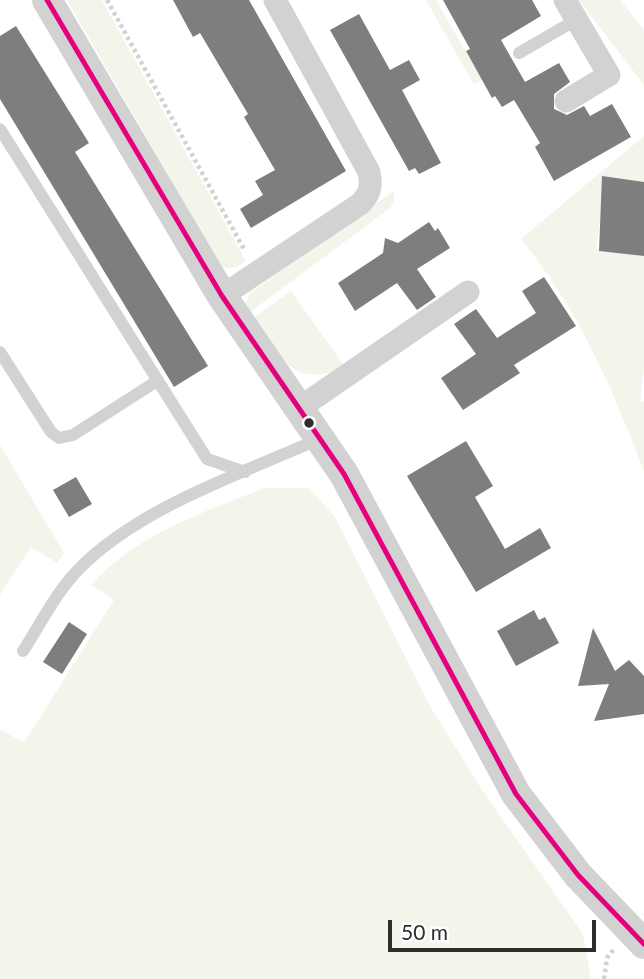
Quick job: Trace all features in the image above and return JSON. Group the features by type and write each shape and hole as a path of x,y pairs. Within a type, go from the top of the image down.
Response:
{"street":[{"path":"47,0 222,296 320,438 365,509 488,747 516,794 578,875 644,944"},
{"path":"222,296 359,204 369,195 371,184 369,172 275,0"},
{"path":"566,101 609,75 570,10"},
{"path":"298,409 468,292"}],"lane":[{"path":"519,53 570,10"},
{"path":"0,129 4,145 207,459 245,472"},
{"path":"0,352 51,432 59,439 73,435 157,381"},
{"path":"23,651 61,592 84,564 124,533 170,506 320,438"}],"path":[{"path":"107,0 257,273"}],"shaded area":[{"path":"67,0 102,0 246,261 234,268 221,266"},
{"path":"426,0 436,0 482,80 474,85"},
{"path":"579,0 620,0 644,30 644,85"},
{"path":"644,136 644,182 605,177 596,250 644,256 644,369 640,401 644,402 644,471 592,350 559,292 521,239"},
{"path":"394,191 394,202 390,208 249,313 246,302 250,293"},
{"path":"291,291 345,367 312,375 300,372 280,357 271,345 253,318"},
{"path":"0,445 64,553 57,563 31,547 0,595"},
{"path":"264,488 309,488 335,517 431,708 482,790 583,934 591,979 0,979 0,729 24,743 114,600 91,585 109,567 149,538 194,516"}],"building":[{"path":"173,0 249,0 346,171 251,228 240,209 263,195 255,181 275,170 244,117 248,114 200,33 193,37"},
{"path":"443,0 532,0 541,16 501,40 525,82 559,63 570,82 554,94 554,109 567,115 584,106 590,116 612,104 631,137 554,181 535,147 540,143 514,100 502,107 495,96 492,98 466,51 470,49"},
{"path":"359,14 390,70 409,60 420,80 402,90 441,163 419,174 415,168 409,171 330,30"},
{"path":"16,26 89,143 75,152 208,366 174,387 0,99 0,36"},
{"path":"602,176 644,182 644,256 599,251"},
{"path":"429,222 435,231 438,228 450,248 417,269 436,297 417,310 397,283 355,311 338,283 383,253 385,238 398,243"},
{"path":"544,277 576,326 514,365 520,373 463,410 441,378 476,354 454,324 476,309 497,338 536,313 522,291"},
{"path":"466,441 493,486 475,497 505,549 540,528 551,548 476,592 407,476"},
{"path":"76,477 92,504 69,517 53,490"},
{"path":"534,610 539,620 545,617 559,643 516,666 497,631"},
{"path":"69,622 87,634 62,674 43,662"},
{"path":"593,628 615,671 629,660 644,676 644,714 594,721 609,684 578,686"}],"transit line":[{"path":"47,0 222,296 344,474 516,794 578,875 644,944"}]}
